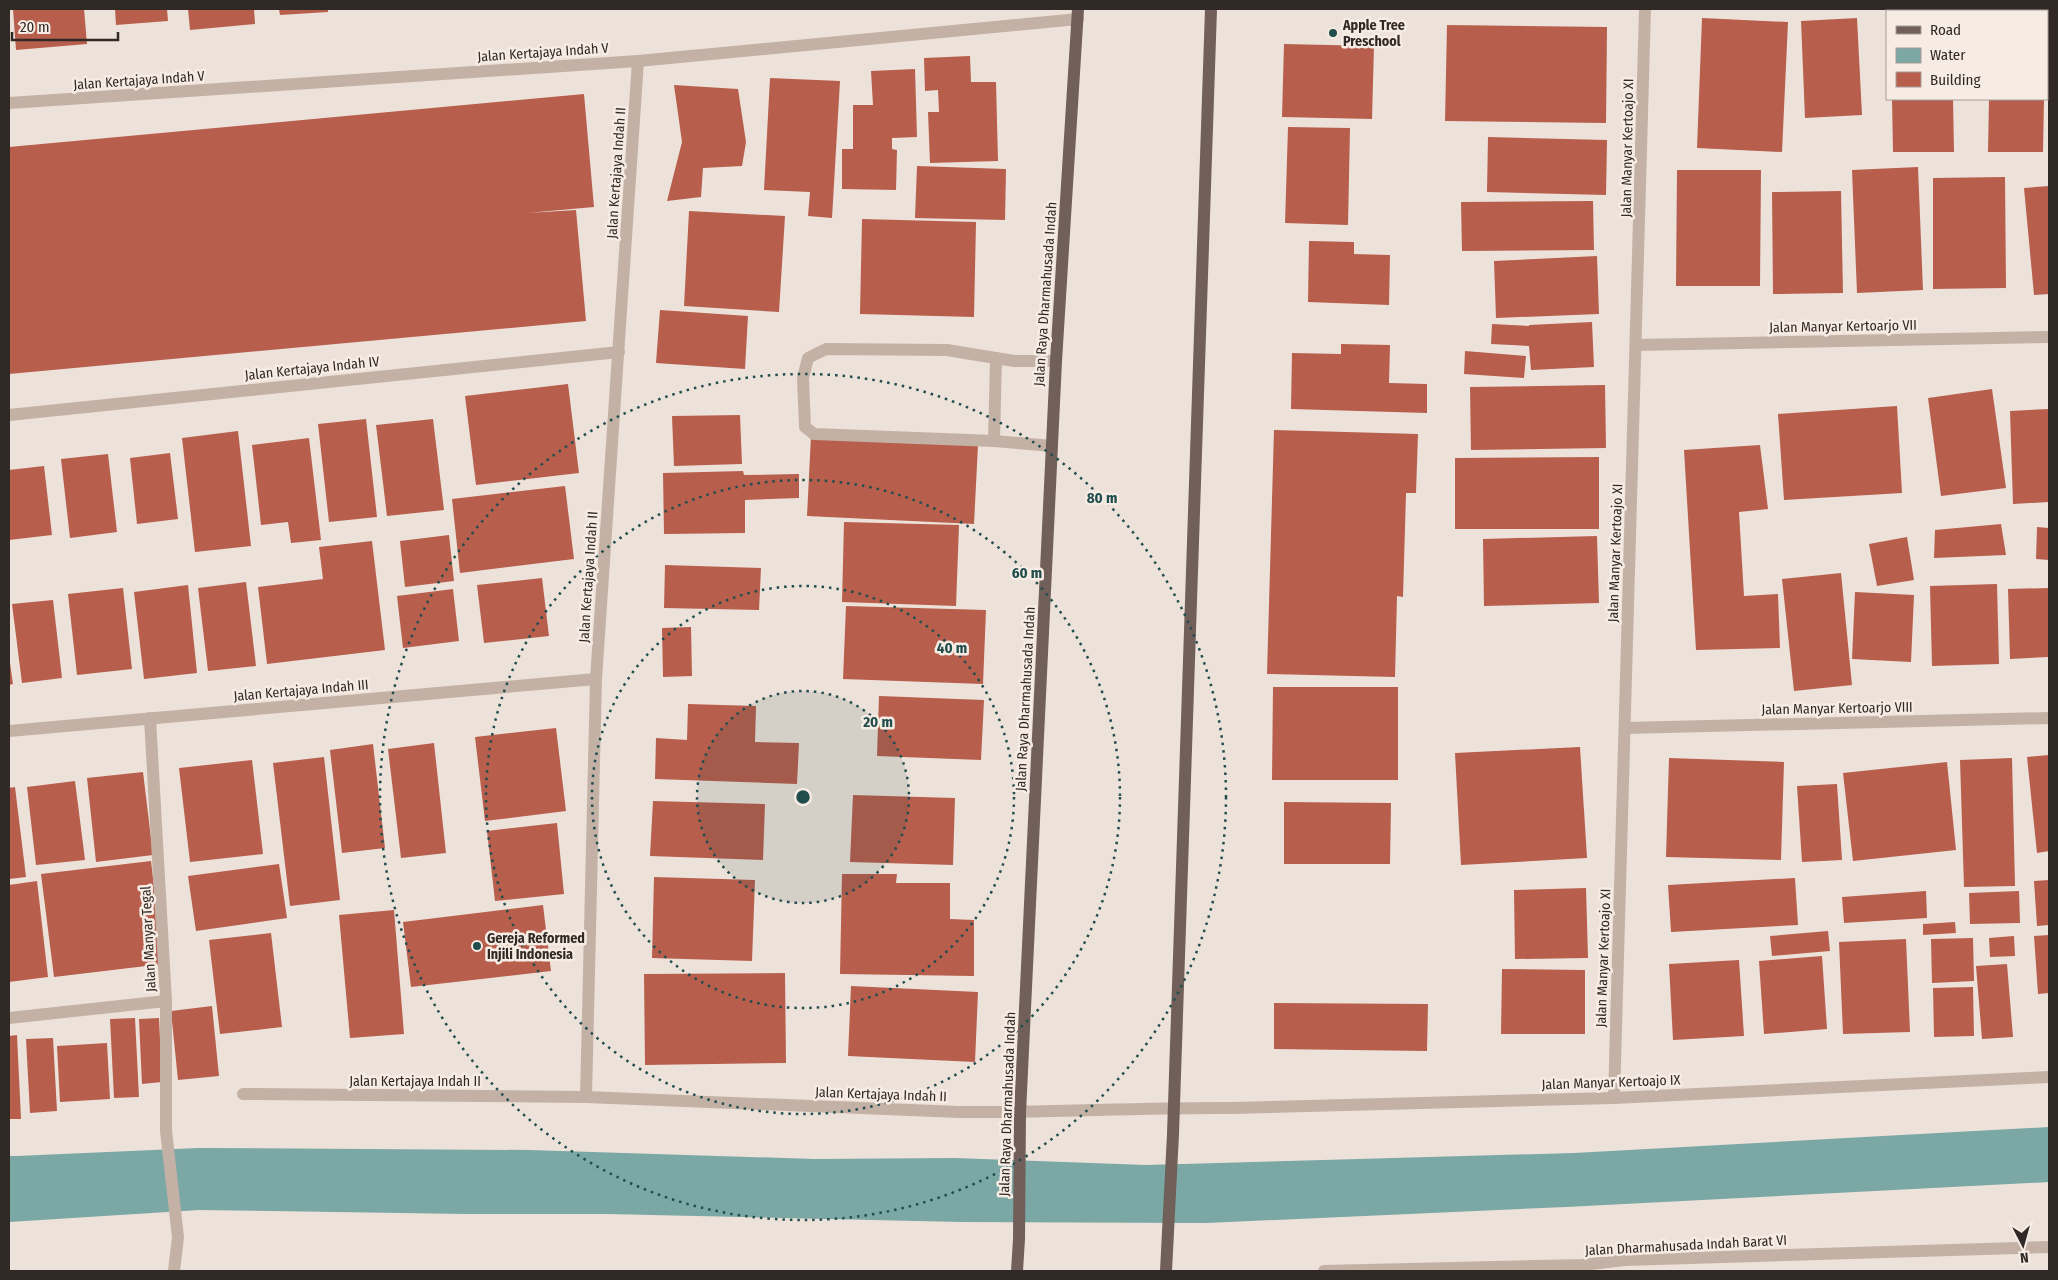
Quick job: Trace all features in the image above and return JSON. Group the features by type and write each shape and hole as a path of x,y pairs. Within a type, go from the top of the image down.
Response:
{"main road":[{"path":"1166,1271 1174,1107 1211,9"},
{"name":"Jalan Raya Dharmahusada Indah","path":"1017,1271 1020,1113 1056,361 1078,14"}],"street":[{"name":"Jalan Manyar Kertoajo XI","path":"1614,1098 1637,345 1645,9"},
{"name":"Jalan Kertajaya Indah V","path":"9,104 638,61 1078,14"},
{"name":"Jalan Kertajaya Indah II","path":"586,1097 596,679 638,61"},
{"name":"Jalan Manyar Kertoarjo VII","path":"1637,345 2049,337"},
{"path":"1052,446 994,441 814,434 804,427 804,378 808,358 826,349 947,350 1014,361 1056,361"},
{"name":"Jalan Kertajaya Indah IV","path":"9,415 619,352"},
{"path":"994,441 996,358"},
{"name":"Jalan Kertajaya Indah III","path":"9,731 596,679"},
{"name":"Jalan Manyar Tegal","path":"9,1018 166,1001 150,718"},
{"name":"Jalan Manyar Kertoarjo VIII","path":"1624,728 2049,718"},
{"path":"166,1001 166,1131 178,1237 174,1271"},
{"name":"Jalan Manyar Kertoajo IX","path":"1174,1107 1233,1108 1614,1098 2049,1077"},
{"name":"Jalan Kertajaya Indah II","path":"243,1094 586,1097 1020,1113 1174,1107"},
{"name":"Jalan Dharmahusada Indah Barat VI","path":"1324,1271 1582,1268 1625,1260 2049,1247"}],"water":[{"path":"2049,1127 2049,1182 1566,1207 1206,1223 961,1222 607,1214 199,1210 9,1222 9,1156 198,1148 530,1150 815,1159 955,1158 1146,1165 1574,1153"}],"building":[{"path":"13,9 84,9 87,44 16,50"},
{"path":"115,9 167,9 168,21 116,25"},
{"path":"188,9 254,9 255,24 190,30"},
{"path":"279,9 328,9 328,12 280,15"},
{"path":"1702,18 1788,22 1782,152 1697,148"},
{"path":"1857,18 1862,115 1805,118 1801,21"},
{"path":"1447,25 1607,27 1606,123 1445,121"},
{"path":"1284,44 1374,46 1372,119 1282,117"},
{"path":"970,56 971,82 996,82 998,161 930,163 928,112 939,112 938,90 925,91 924,58"},
{"path":"915,69 917,137 892,138 892,149 897,150 896,190 842,189 842,149 853,149 853,105 873,105 871,71"},
{"path":"770,78 840,81 832,218 808,216 810,192 764,190"},
{"path":"674,85 738,89 746,142 742,166 703,168 701,197 667,201 682,142"},
{"path":"584,94 594,207 527,213 576,210 586,321 9,374 9,147"},
{"path":"1892,100 1953,100 1954,152 1893,152"},
{"path":"1989,100 2044,100 2043,152 1988,152"},
{"path":"1288,127 1350,128 1348,225 1285,223"},
{"path":"1488,137 1607,140 1606,195 1487,192"},
{"path":"917,166 1006,169 1005,220 915,218"},
{"path":"1918,167 1923,290 1857,293 1852,170"},
{"path":"1677,170 1761,170 1760,286 1676,286"},
{"path":"2005,177 2006,288 1933,289 1933,178"},
{"path":"2049,186 2049,294 2034,295 2024,188"},
{"path":"1841,191 1843,293 1773,294 1772,192"},
{"path":"1593,201 1594,250 1462,251 1461,202"},
{"path":"689,211 785,216 779,312 684,306"},
{"path":"862,219 976,222 974,317 860,314"},
{"path":"1309,241 1354,242 1354,254 1390,255 1389,305 1308,302"},
{"path":"1597,256 1599,314 1496,318 1494,261"},
{"path":"660,310 748,316 745,369 656,363"},
{"path":"1592,322 1594,367 1531,370 1529,346 1491,344 1492,324 1529,326"},
{"path":"1341,344 1390,345 1389,383 1427,384 1427,413 1291,409 1292,353 1341,354"},
{"path":"1465,351 1526,356 1524,378 1464,374"},
{"path":"568,384 579,473 476,485 465,396"},
{"path":"1605,385 1606,448 1471,450 1470,387"},
{"path":"1992,389 2006,488 1941,496 1928,398"},
{"path":"1897,406 1902,493 1784,500 1778,414"},
{"path":"2049,409 2049,502 2013,504 2010,411"},
{"path":"740,415 742,464 674,466 672,416"},
{"path":"366,419 377,517 329,522 318,424"},
{"path":"433,419 444,510 387,516 376,425"},
{"path":"1274,430 1418,434 1416,493 1406,493 1403,597 1397,596 1395,677 1267,674"},
{"path":"238,431 251,546 195,552 182,438"},
{"path":"811,436 978,445 974,524 807,516"},
{"path":"309,438 321,540 291,543 288,522 261,525 252,445"},
{"path":"1760,445 1768,509 1739,512 1744,596 1778,594 1780,648 1696,650 1684,450"},
{"path":"170,453 178,519 137,524 130,458"},
{"path":"108,454 117,532 70,538 61,459"},
{"path":"1599,457 1599,529 1455,529 1455,458"},
{"path":"44,466 52,535 9,540 9,470"},
{"path":"743,471 744,475 799,474 799,498 745,500 745,533 664,534 663,473"},
{"path":"565,486 574,559 460,573 452,499"},
{"path":"844,522 959,525 956,606 842,602"},
{"path":"2001,524 2006,555 1934,558 1935,530"},
{"path":"2037,527 2049,528 2049,560 2036,559"},
{"path":"449,535 454,581 405,587 400,541"},
{"path":"1597,536 1599,603 1484,606 1483,539"},
{"path":"1907,537 1914,580 1877,586 1869,544"},
{"path":"372,541 385,650 267,664 258,587 323,579 319,547"},
{"path":"665,565 761,568 759,610 664,608"},
{"path":"1841,573 1852,685 1794,691 1782,579"},
{"path":"542,578 549,636 484,643 477,585"},
{"path":"246,582 256,666 208,671 198,588"},
{"path":"1997,584 1999,664 1932,666 1930,586"},
{"path":"188,585 197,673 144,679 134,592"},
{"path":"123,588 132,669 77,675 68,594"},
{"path":"2049,588 2049,657 2010,659 2008,589"},
{"path":"453,589 459,641 403,648 397,596"},
{"path":"1855,592 1914,595 1911,662 1852,659"},
{"path":"53,600 62,678 22,683 12,604"},
{"path":"846,606 986,610 983,684 843,679"},
{"path":"691,627 692,676 663,677 662,628"},
{"path":"9,656 13,684 9,685"},
{"path":"1273,687 1398,687 1398,780 1272,780"},
{"path":"879,696 984,700 981,760 877,756"},
{"path":"688,704 756,706 755,742 799,743 797,784 655,779 656,738 687,740"},
{"path":"556,728 566,811 485,821 475,737"},
{"path":"434,743 446,853 401,858 388,749"},
{"path":"373,744 385,848 342,853 330,750"},
{"path":"1580,747 1587,858 1461,865 1455,753"},
{"path":"2049,755 2049,851 2037,853 2027,757"},
{"path":"324,757 340,900 290,906 273,763"},
{"path":"1669,758 1784,762 1781,860 1666,857"},
{"path":"2012,758 2015,886 1964,887 1960,760"},
{"path":"252,760 263,854 190,862 179,768"},
{"path":"1947,762 1956,850 1853,861 1843,773"},
{"path":"143,772 153,855 96,862 87,778"},
{"path":"75,781 85,860 36,865 27,787"},
{"path":"1837,784 1842,860 1802,862 1797,786"},
{"path":"15,787 26,877 9,879 9,788"},
{"path":"853,795 955,798 953,865 850,862"},
{"path":"653,801 765,804 763,860 650,856"},
{"path":"1284,802 1391,803 1390,864 1284,864"},
{"path":"557,823 564,894 495,901 487,831"},
{"path":"151,861 163,964 54,977 41,874"},
{"path":"279,864 287,918 196,931 188,876"},
{"path":"842,874 897,874 896,883 950,883 950,919 974,920 974,976 840,974"},
{"path":"654,877 755,880 752,961 652,958"},
{"path":"1795,878 1798,925 1671,932 1668,885"},
{"path":"2049,880 2049,925 2037,926 2034,881"},
{"path":"37,881 48,977 9,982 9,885"},
{"path":"1586,888 1588,958 1515,959 1514,890"},
{"path":"1926,891 1927,918 1844,923 1842,897"},
{"path":"2019,891 2020,923 1970,924 1969,893"},
{"name":"Gereja Reformed Injili Indonesia","path":"543,905 551,971 411,987 403,922"},
{"path":"394,910 404,1034 350,1038 339,915"},
{"path":"1955,922 1956,933 1923,935 1923,924"},
{"path":"1828,931 1830,951 1772,956 1770,936"},
{"path":"271,933 282,1027 220,1034 209,940"},
{"path":"2049,935 2049,993 2038,994 2034,936"},
{"path":"2014,936 2015,956 1990,957 1989,938"},
{"path":"1973,938 1974,981 1932,983 1931,939"},
{"path":"1906,939 1910,1032 1843,1034 1839,942"},
{"path":"1822,956 1827,1029 1764,1034 1759,961"},
{"path":"1739,960 1744,1036 1673,1040 1669,964"},
{"path":"2007,964 2013,1037 1982,1039 1976,966"},
{"path":"1502,969 1585,970 1585,1034 1501,1034"},
{"path":"785,973 786,1063 645,1065 644,974"},
{"path":"851,986 978,992 975,1062 848,1056"},
{"path":"1973,987 1974,1036 1934,1037 1933,988"},
{"path":"1274,1003 1428,1004 1427,1051 1274,1049"},
{"path":"212,1006 219,1076 178,1080 171,1011"},
{"path":"135,1018 139,1097 114,1098 110,1019"},
{"path":"159,1018 162,1082 142,1084 139,1019"},
{"path":"17,1035 21,1119 9,1119 9,1036"},
{"path":"53,1038 57,1111 30,1113 26,1039"},
{"path":"107,1043 110,1099 60,1102 57,1046"}],"place":[{"name":"Apple Tree Preschool","path":"1333,33"},
{"name":"Gereja Reformed Injili Indonesia","path":"477,946"}]}
